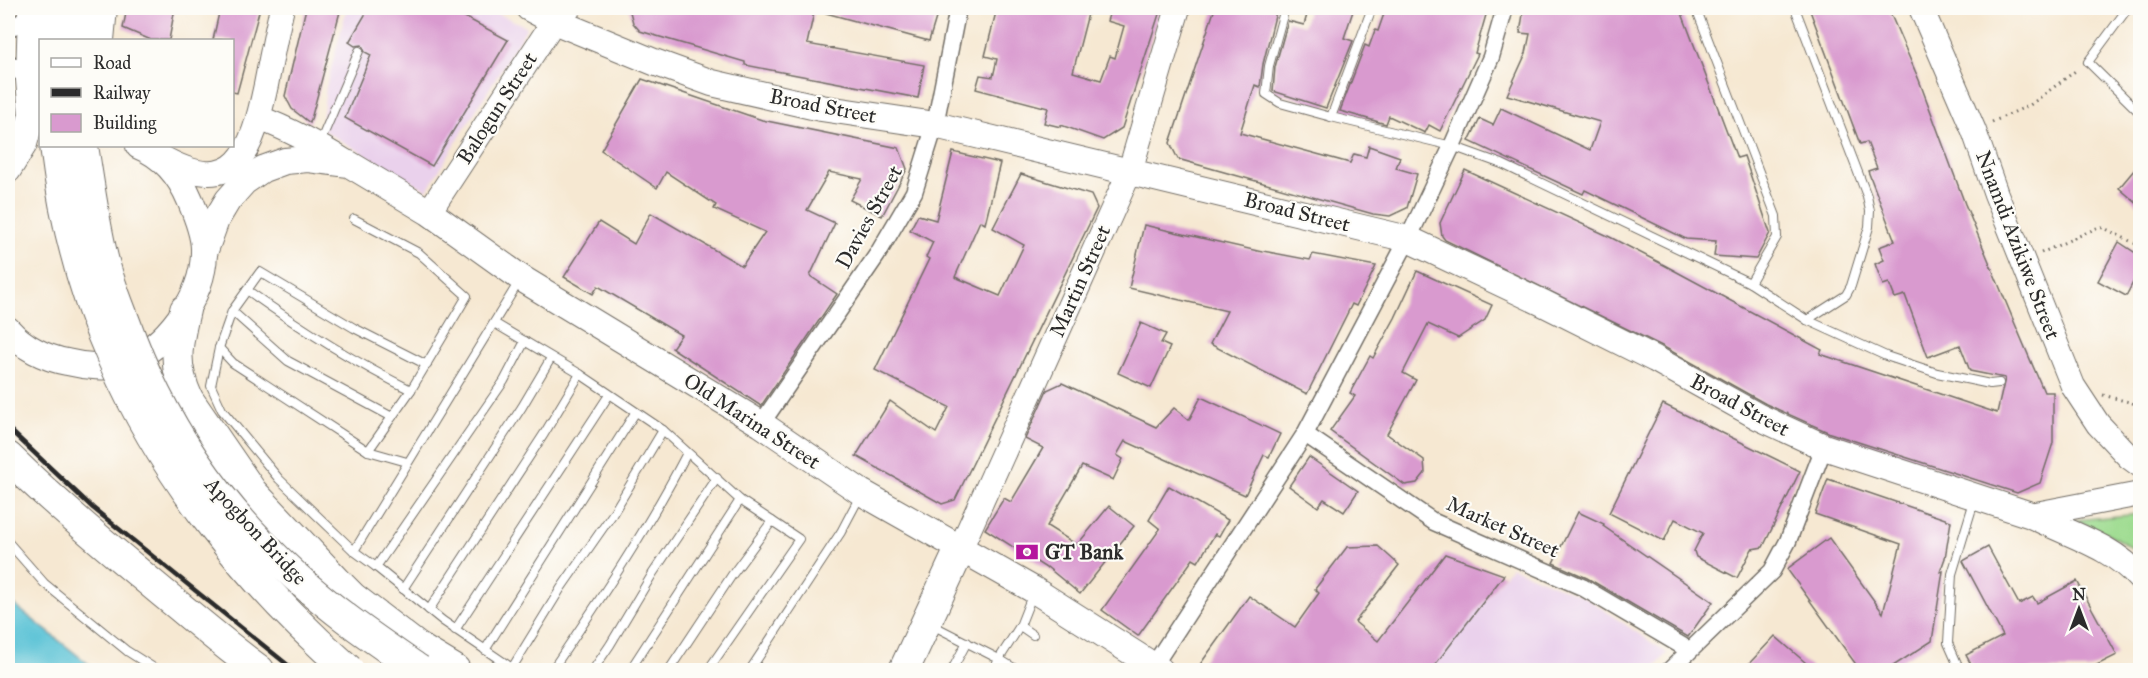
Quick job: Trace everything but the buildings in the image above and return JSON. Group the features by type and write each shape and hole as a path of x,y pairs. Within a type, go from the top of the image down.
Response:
{"highway":[{"path":"76,39 79,8"},
{"path":"30,15 48,39"},
{"name":"Apogbon Bridge","path":"55,147 59,179 80,269 113,361 151,435 203,512 232,549 270,593 349,670"},
{"name":"Apogbon Bridge","path":"82,147 103,260 149,384 176,433 202,473 229,508 296,577 341,614 419,670"},
{"path":"185,310 177,369 188,399 252,492 353,598 417,647 455,670"},
{"path":"8,457 106,546 221,642 259,670"},
{"path":"904,670 961,547"}],"main road":[{"path":"101,39 104,8"},
{"path":"148,149 180,168 204,174 217,173 238,162 251,139 259,118 282,8"},
{"name":"Broad Street","path":"529,8 561,14 654,62 712,83 821,108 935,125 1408,239 1655,359 1759,417 1824,447 2031,515 2098,544 2127,562 2140,578"},
{"name":"Martin Street","path":"961,547 1130,171 1178,8"},
{"name":"Nnamdi Azikiwe Street","path":"1921,8 1974,131 1996,194 2073,386 2098,424 2129,457 2140,465"},
{"name":"Balogun Street","path":"429,212 561,14"},
{"path":"8,171 24,144 32,115 29,80 30,15"},
{"name":"Old Marina Street","path":"259,118 319,145 429,212 521,278 761,424 861,492 1034,590 1157,668"},
{"path":"8,171 31,153 43,147"},
{"path":"148,149 183,184 196,213 204,253"},
{"name":"Old Marina Street","path":"50,359 84,366 123,364 151,350 170,332 185,310 197,286 204,253 216,220 228,200 244,182 263,169 285,162 308,159 349,164"},
{"path":"8,330 16,340 50,359"},
{"path":"8,347 50,359"},
{"name":"Broad Street","path":"2031,515 2140,494"}],"street":[{"name":"Davies Street","path":"761,424 877,255 914,192 935,125 958,8"},
{"path":"1157,668 1305,434 1408,239 1491,57 1505,8"},
{"path":"8,62 29,80"},
{"name":"Market Street","path":"1305,434 1434,522 1582,587 1689,650"},
{"path":"1670,670 1772,571 1788,541 1824,447"}],"lane":[{"path":"1284,8 1269,66 1266,94 1281,103 1452,146 1502,164 1750,284 1807,320 1897,359 1937,373 1990,384 1999,383"},
{"path":"1331,117 1372,8"},
{"path":"1696,8 1776,216 1777,237 1750,284"},
{"path":"1795,8 1867,196 1870,211 1869,226 1851,286 1846,295 1807,320"},
{"path":"2128,8 2088,62 2140,113"},
{"path":"319,145 359,51"},
{"path":"354,219 419,253 467,296 427,365 368,451"},
{"path":"427,365 354,328 260,272 232,311 219,348 211,386 222,410 279,479 354,550 455,630 513,669 561,588 612,515 663,430"},
{"path":"354,550 521,278"},
{"path":"247,290 305,332 366,368 411,390"},
{"path":"232,311 288,361 392,417"},
{"path":"494,323 580,374 663,430 740,500 799,539 708,670"},
{"path":"376,567 504,381 525,342"},
{"path":"219,348 233,363 368,451 407,462"},
{"path":"403,589 522,407 551,358"},
{"path":"429,610 538,444 580,374"},
{"path":"455,630 609,395"},
{"path":"485,650 635,413"},
{"path":"552,670 634,546 687,453"},
{"path":"592,670 610,645 653,573 717,478"},
{"path":"750,670 841,532 861,492"},
{"path":"1960,670 1948,643 1952,574 1975,498"},
{"path":"630,670 740,500"},
{"path":"669,670 732,574 772,521"},
{"path":"8,543 44,583 127,651 157,670"},
{"path":"994,670 1020,626 1034,590"},
{"path":"926,622 1017,670"},
{"path":"1020,626 1033,635"},
{"path":"952,670 967,642"}],"path":[{"path":"1974,131 2030,105 2088,62"},
{"path":"2023,262 2099,227 2140,246"},
{"path":"2073,386 2140,405"}],"shaded area":[{"path":"347,8 486,8 527,27 427,190 321,129 326,87"},
{"path":"1511,567 1586,598 1667,653 1653,670 1431,670"}],"green space":[{"path":"2140,514 2140,553 2112,536 2076,520"}],"water":[{"path":"8,600 96,670 8,670"}],"railway":[{"path":"8,428 93,508 294,670"}],"place":[{"name":"GT Bank","path":"1027,552"}]}
